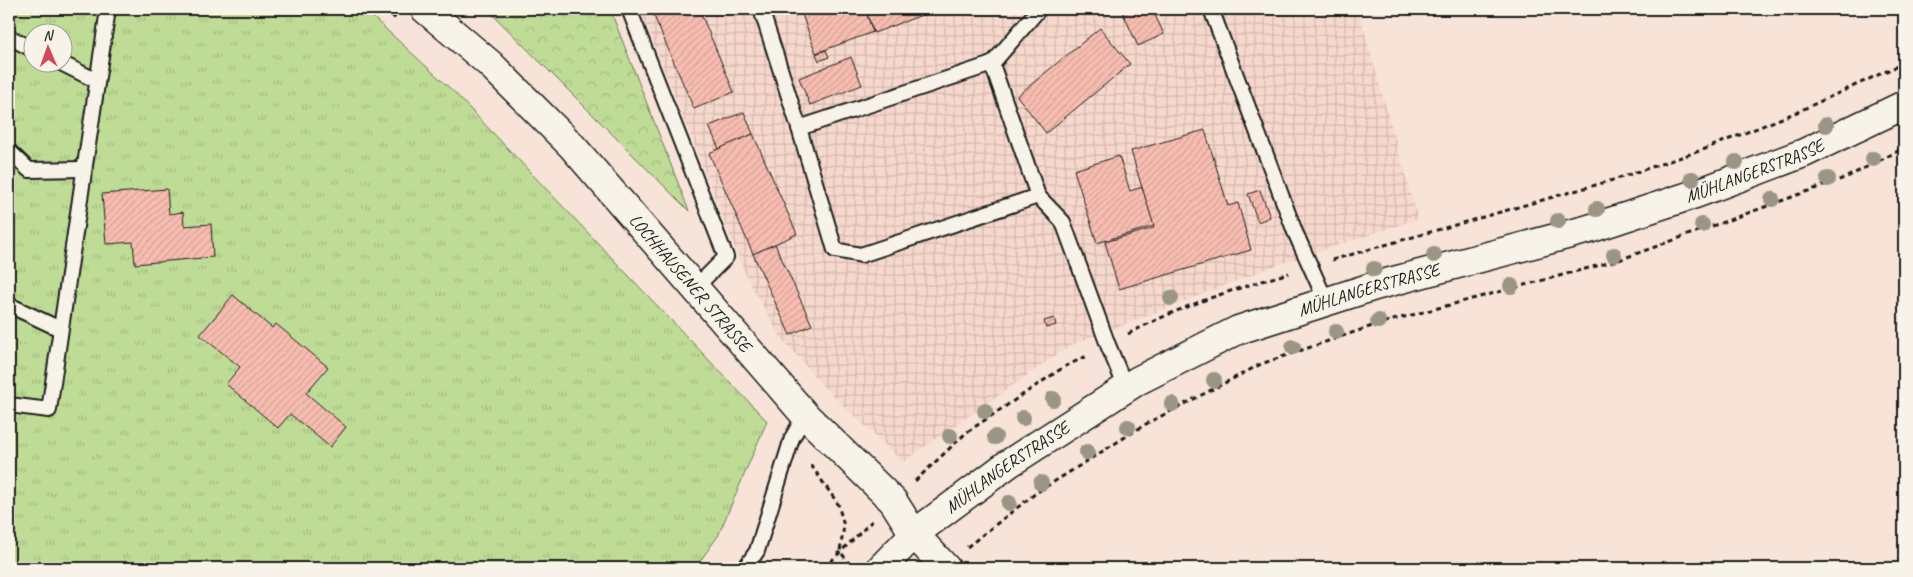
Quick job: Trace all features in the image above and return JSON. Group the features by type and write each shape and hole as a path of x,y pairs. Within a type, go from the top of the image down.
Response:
{"main road":[{"name":"LOCHHAUSENER STRASSE","path":"425,9 490,64 572,146 805,415 892,501 914,534 945,567"},
{"name":"MÜHLANGERSTRASSE","path":"881,568 914,534 1008,464 1126,388 1238,330 1375,286 1589,228 1698,193 1804,153 1904,105"}],"lane":[{"path":"9,405 48,410 108,9"},
{"path":"629,9 726,257 696,287"},
{"path":"761,9 835,250 861,254 1038,196"},
{"path":"799,128 992,64 1039,9"},
{"path":"1211,9 1295,232 1326,301"},
{"path":"9,37 22,44"},
{"path":"992,64 1038,196 1063,222 1108,345 1126,388"},
{"path":"72,68 97,81"},
{"path":"9,150 29,170 84,169"},
{"path":"9,306 60,329"},
{"path":"745,568 757,551 792,438 805,415"}],"path":[{"path":"385,9 399,22"},
{"path":"945,567 1036,493 1146,424 1260,364 1378,324 1619,260 1847,177 1904,148"},
{"path":"792,438 838,504 844,526 840,551 853,568"},
{"path":"824,568 892,501"}],"shaded area":[{"path":"640,9 1358,9 1418,219 1280,264 1069,346 903,462 824,387 780,336 747,278"}],"green space":[{"path":"9,9 364,9 453,91 767,421 718,536 695,568 9,568"},
{"path":"487,9 610,9 689,211"}],"building":[{"path":"651,9 699,9 734,92 694,109"},
{"path":"800,9 865,9 873,32 816,53"},
{"path":"865,9 938,9 874,33"},
{"path":"1121,9 1152,9 1164,34 1138,46"},
{"path":"1154,9 1175,9 1157,16"},
{"path":"1100,28 1130,64 1046,133 1017,96"},
{"path":"826,50 829,57 819,61 816,54"},
{"path":"851,57 862,85 810,105 799,78"},
{"path":"744,112 753,134 719,149 709,126"},
{"path":"1205,130 1228,206 1238,203 1251,250 1119,289 1105,242 1154,228 1131,151"},
{"path":"753,134 797,234 753,254 709,153"},
{"path":"1119,156 1130,191 1142,187 1154,226 1097,243 1074,170"},
{"path":"167,189 169,214 183,212 184,226 211,224 213,257 135,264 133,242 106,244 102,194"},
{"path":"1260,190 1270,217 1258,222 1248,194"},
{"path":"775,244 812,325 790,335 753,254"},
{"path":"233,295 272,328 276,324 328,367 306,393 346,427 330,447 290,414 278,428 226,384 240,367 200,335"},
{"path":"1054,318 1056,325 1046,328 1044,321"}]}
